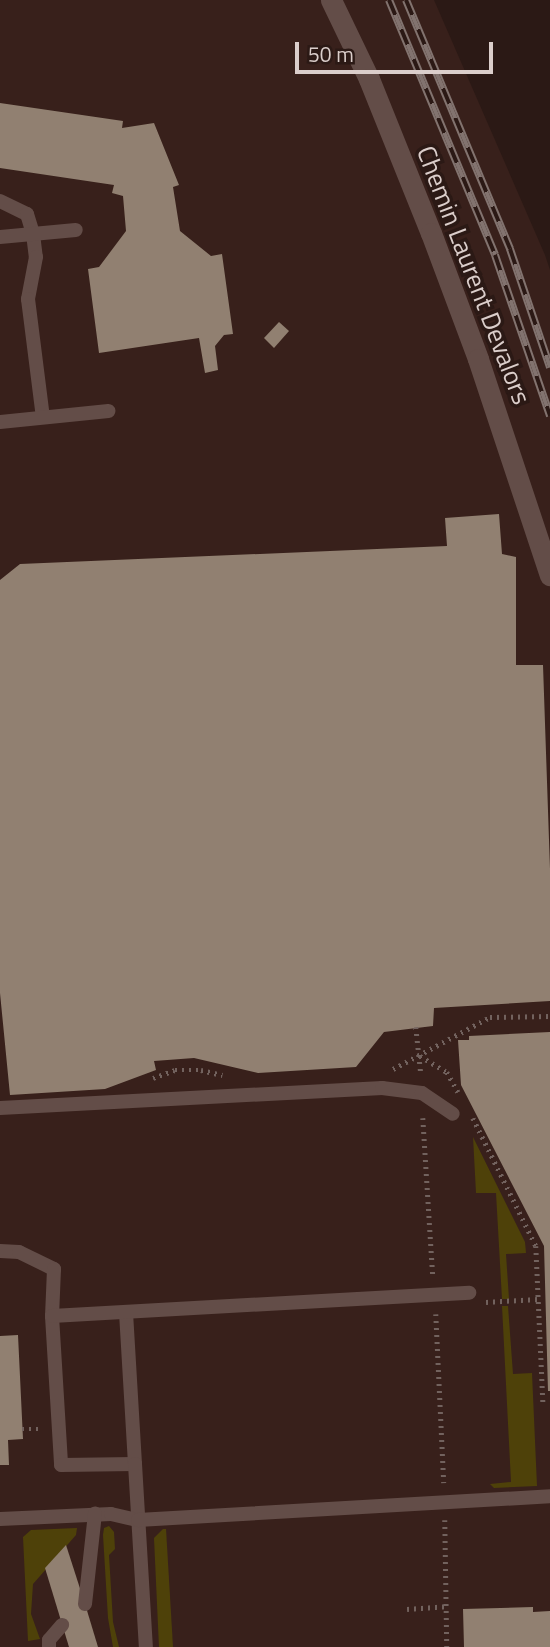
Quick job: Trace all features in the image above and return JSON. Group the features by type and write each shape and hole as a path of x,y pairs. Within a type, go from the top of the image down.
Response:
{"street":[{"name":"Chemin Laurent Devalors","path":"331,0 369,79 431,233 478,359 550,575"}],"lane":[{"path":"0,201 27,214 33,234 36,257 28,299 43,417"},
{"path":"0,237 76,230"},
{"path":"0,422 108,411"},
{"path":"0,1108 382,1088 422,1093 453,1114"},
{"path":"0,1251 19,1252 54,1269 52,1315 61,1465 135,1464"},
{"path":"52,1315 469,1293"},
{"path":"126,1311 146,1647"},
{"path":"0,1519 111,1514 138,1520 550,1496"},
{"path":"85,1604 95,1514"},
{"path":"49,1647 49,1640 62,1625"}],"path":[{"path":"419,1056 490,1017 550,1016"},
{"path":"416,1027 435,1295 447,1647"},
{"path":"419,1056 447,1072 460,1094"},
{"path":"472,1116 536,1246 543,1403"},
{"path":"407,1609 446,1606"}],"shaded area":[{"path":"0,0 434,0 545,255 550,270 550,1647 0,1647"},
{"path":"473,1137 525,1242 526,1253 506,1254 509,1299 502,1299 496,1193 476,1193"},
{"path":"502,1306 508,1306 513,1374 532,1373 537,1486 494,1488 490,1484 511,1482"},
{"path":"109,1526 114,1532 115,1549 109,1555 113,1622 119,1647 113,1647 108,1618 103,1535 104,1528"},
{"path":"77,1528 76,1535 33,1584 31,1614 40,1639 28,1641 23,1537 31,1530"},
{"path":"166,1529 173,1647 159,1647 154,1538"}],"building":[{"path":"0,103 123,121 122,128 154,123 179,185 173,187 180,231 211,256 222,254 233,334 224,335 215,346 218,370 205,373 199,338 99,353 88,269 99,267 126,231 123,196 112,193 114,185 0,168"},
{"path":"279,322 289,331 274,348 264,338"},
{"path":"499,514 502,554 516,557 516,665 543,665 550,869 550,1001 434,1008 433,1026 384,1032 356,1067 258,1073 194,1058 154,1061 156,1070 105,1089 10,1095 0,993 0,580 20,564 447,546 445,518"},
{"path":"550,1032 548,1391 544,1246 461,1085 458,1040 469,1040 469,1036"},
{"path":"18,1335 23,1439 8,1440 9,1465 0,1465 0,1336"},
{"path":"66,1545 98,1647 69,1647 45,1568"},
{"path":"533,1607 533,1612 550,1611 550,1647 464,1647 463,1609"}],"railway":[{"path":"389,0 495,255 550,416"},
{"path":"406,0 510,249 550,367"}]}
